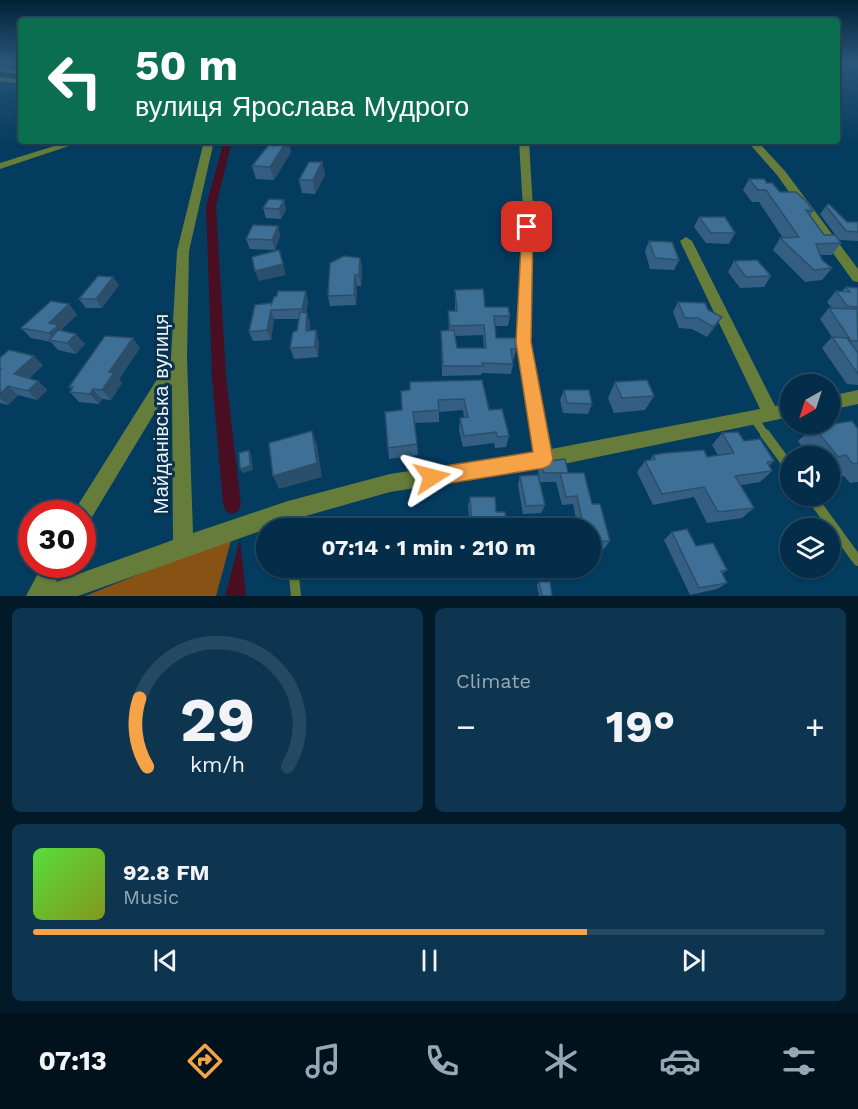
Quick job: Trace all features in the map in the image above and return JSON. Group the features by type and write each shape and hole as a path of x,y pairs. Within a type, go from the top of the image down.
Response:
{"street":[{"path":"0,166 70,144"},
{"name":"Майданівська вулиця","path":"183,547 179,358 183,251 208,144"},
{"path":"524,144 528,209 523,342 544,459"},
{"path":"755,144 781,173 858,278"},
{"path":"686,241 761,415"},
{"path":"91,500 179,358"},
{"path":"840,400 858,397"},
{"path":"292,518 390,483 544,459 780,412"},
{"path":"48,596 183,547 256,528"},
{"path":"37,596 47,578"}],"lane":[{"path":"761,415 780,450"},
{"path":"818,506 858,561"},
{"path":"294,578 296,596"}],"shaded area":[{"path":"232,537 216,596 85,596"},
{"path":"240,540 246,596 225,596"}],"building":[{"path":"270,144 285,144 270,167 252,166"},
{"path":"309,162 322,162 313,180 299,180"},
{"path":"749,179 764,179 767,183 772,183 780,192 796,192 806,201 813,211 806,210 824,235 835,235 841,243 816,244 822,260 832,268 814,270 780,238 799,237 766,190 758,190"},
{"path":"269,199 284,200 279,209 263,208"},
{"path":"829,204 847,222 858,222 858,232 846,231 826,206"},
{"path":"699,217 725,217 735,233 711,233"},
{"path":"253,225 278,226 272,240 246,239"},
{"path":"649,241 672,242 679,260 655,258"},
{"path":"279,250 283,264 255,271 252,257"},
{"path":"344,256 360,258 359,275 355,275 354,295 328,296 330,263"},
{"path":"757,260 771,276 746,277 734,261"},
{"path":"98,276 113,277 96,299 79,299"},
{"path":"846,287 858,288 858,307 847,306 836,291 850,292"},
{"path":"483,289 485,307 508,307 510,316 494,316 496,338 515,338 516,349 511,349 513,364 482,363 483,366 443,366 441,331 454,330 457,348 486,348 484,325 450,326 448,311 457,311 455,290"},
{"path":"278,291 306,291 302,309 271,310 267,330 249,332 255,305 272,303"},
{"path":"51,301 69,304 49,323 59,325 49,333 21,328"},
{"path":"678,302 705,303 708,310 722,317 713,327 698,318 685,318"},
{"path":"829,308 857,309 858,341 851,341"},
{"path":"300,312 307,313 306,331 316,330 315,347 290,348 293,332 297,331"},
{"path":"58,330 76,334 67,343 49,340"},
{"path":"105,336 133,338 109,372 114,373 102,390 93,389 90,394 70,392 73,387 69,387"},
{"path":"832,337 847,338 858,353 858,374"},
{"path":"9,350 34,356 14,374 38,381 28,391 8,386 0,394 0,358"},
{"path":"482,380 489,410 502,409 509,436 497,437 496,432 464,436 460,418 468,417 464,399 438,400 439,410 413,412 417,444 388,448 385,412 402,410 401,391 410,390 410,382"},
{"path":"647,380 654,396 622,398 615,382"},
{"path":"564,390 589,390 592,404 567,403"},
{"path":"852,421 858,429 858,463 853,464 846,455 840,456 840,446 829,446 820,434 840,434 840,423"},
{"path":"312,431 317,463 273,476 269,443"},
{"path":"738,432 744,441 760,439 774,461 767,462 772,471 735,476 754,508 718,512 704,487 662,494 645,461 655,459 653,455 666,453 704,450 707,457 734,453 722,433"},
{"path":"249,450 250,466 240,469 239,453"},
{"path":"565,459 568,473 544,473 542,462"},
{"path":"560,473 584,473 592,504 600,504 610,541 601,541 601,518 582,518 577,496 566,497"},
{"path":"538,475 545,505 526,506 520,476"},
{"path":"470,497 495,497 496,512 505,512 506,518 471,518"},
{"path":"687,529 696,546 713,543 727,570 721,571 727,583 699,588 672,532"},
{"path":"539,582 550,582 552,596 542,596"}],"waterway":[{"path":"227,144 211,206 219,377 232,505"}],"route":[{"path":"432,477 544,459 523,342 527,227"}]}
